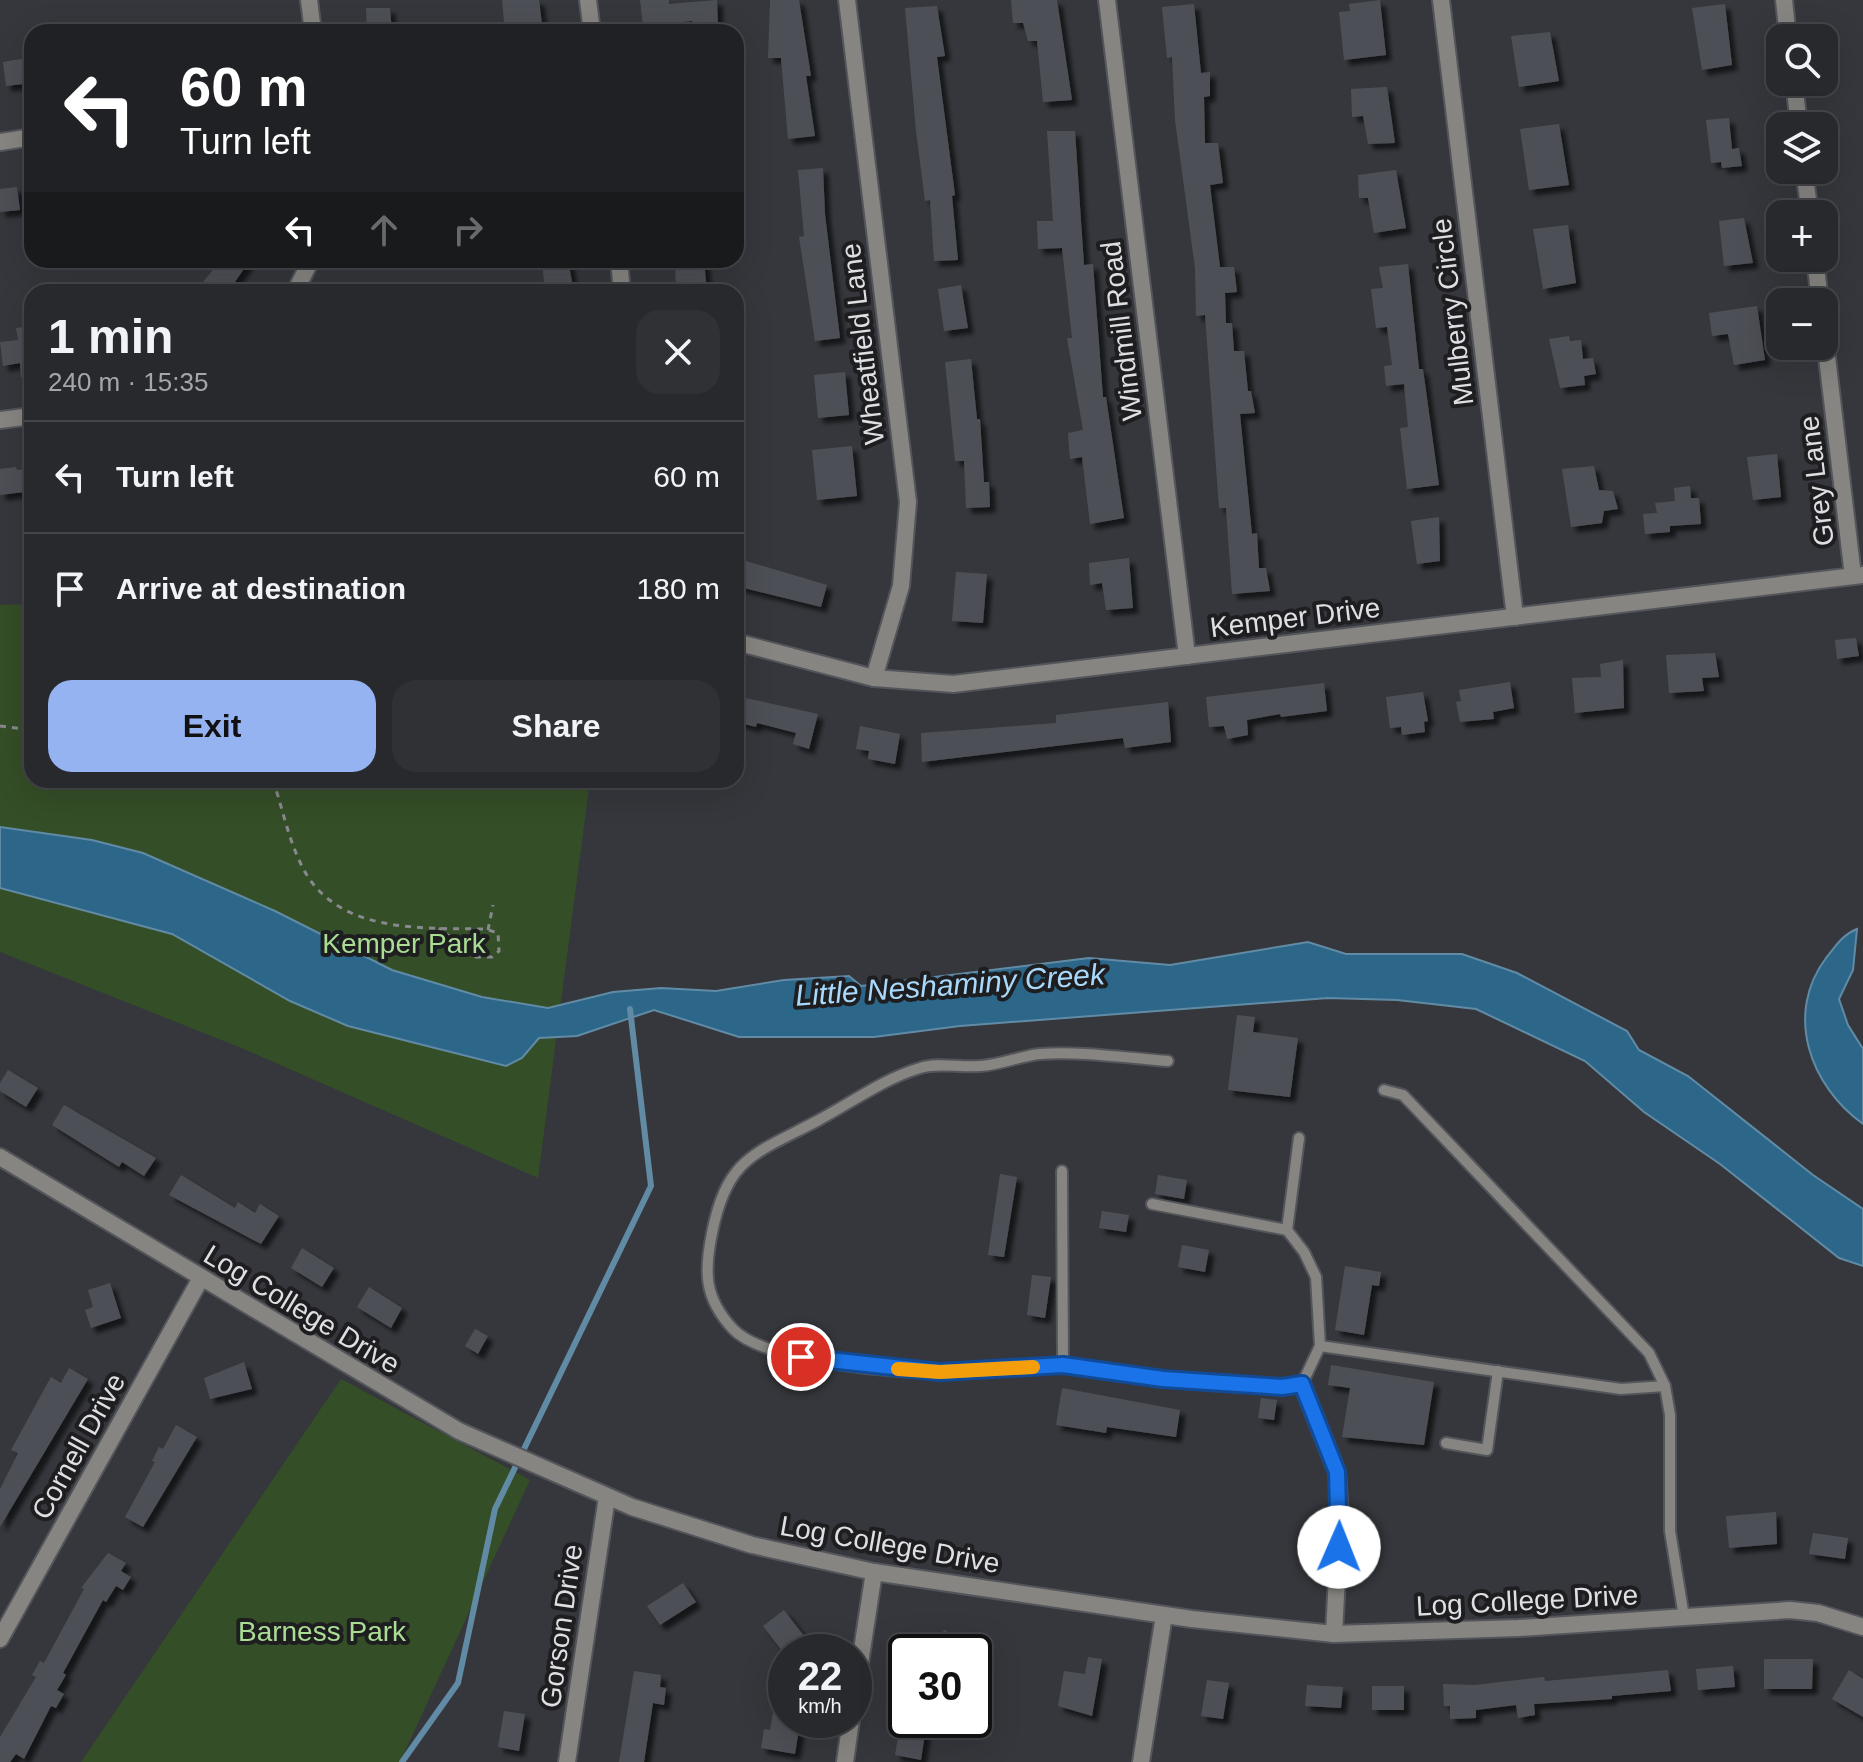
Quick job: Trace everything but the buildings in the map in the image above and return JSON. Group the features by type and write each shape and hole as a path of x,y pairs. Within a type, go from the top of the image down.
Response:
{"street":[{"path":"309,0 312,24"},
{"path":"588,0 591,24"},
{"name":"Wheatfield Lane","path":"847,0 908,502 901,586 874,678"},
{"name":"Windmill Road","path":"1107,0 1187,656"},
{"name":"Mulberry Circle","path":"1441,0 1515,617"},
{"path":"1784,0 1787,24"},
{"path":"0,142 24,138"},
{"name":"Grey Lane","path":"1828,360 1858,575"},
{"path":"0,420 24,417"},
{"name":"Kemper Drive","path":"744,644 874,678 953,684 1858,575"},
{"name":"Log College Drive","path":"0,1157 416,1407 507,1454 607,1497 752,1545 874,1572 1164,1615 1334,1634 1428,1632 1790,1610 1818,1613 1863,1627"},
{"name":"Cornell Drive","path":"0,1639 201,1278"},
{"path":"1302,1384 1337,1472 1340,1518 1334,1634"},
{"name":"Gorson Drive","path":"567,1762 607,1497"},
{"path":"864,1634 874,1572"},
{"path":"1141,1762 1164,1615"},
{"path":"845,1762 848,1738"}],"lane":[{"path":"1152,1204 1287,1230 1304,1252 1316,1277 1320,1346 1302,1384 1282,1387 1163,1379 1063,1365 940,1372 814,1359 758,1346 734,1330 715,1304 705,1269 719,1197 732,1173 769,1145 883,1083 922,1067 982,1066 1052,1054 1168,1061"},
{"path":"1384,1090 1403,1095 1649,1353 1665,1386 1670,1415 1670,1531 1684,1617"},
{"path":"1287,1230 1299,1138"},
{"path":"1062,1171 1063,1365"},
{"path":"1320,1346 1621,1389 1665,1386"},
{"path":"1446,1443 1487,1450 1498,1371"}],"path":[{"path":"0,726 24,729"},
{"path":"276,788 300,864 319,890 348,915 376,922 488,930 498,933 501,941 499,951 492,957 476,957 439,928"},
{"path":"488,930 493,905"}],"green space":[{"name":"Kemper Park","path":"24,604 24,788 589,788 538,1178 244,1049 0,952 0,605"},
{"name":"Barness Park","path":"341,1379 530,1480 400,1762 81,1762"}],"water":[{"name":"Little Neshaminy Creek","path":"0,827 92,840 143,853 275,911 392,970 482,997 548,1008 613,992 661,988 716,991 784,980 849,976 861,986 1089,958 1170,965 1308,942 1346,954 1462,954 1517,973 1627,1031 1639,1050 1688,1076 1813,1175 1863,1209 1863,1266 1839,1258 1720,1164 1644,1112 1585,1061 1476,1009 1397,1000 1328,998 960,1026 874,1037 739,1037 654,1010 577,1036 539,1038 522,1058 506,1066 348,1026 290,1001 172,934 0,888"},
{"path":"1857,929 1853,970 1839,999 1848,1025 1863,1049 1863,1124 1844,1108 1817,1070 1805,1025 1813,980 1836,945"}],"waterway":[{"path":"402,1762 458,1683 495,1509 651,1186 630,1009"}],"slow traffic":[{"path":"898,1369 940,1372 1033,1367"}],"route":[{"path":"801,1357 940,1372 1063,1365 1163,1379 1282,1387 1302,1384 1337,1472 1339,1547"}]}
